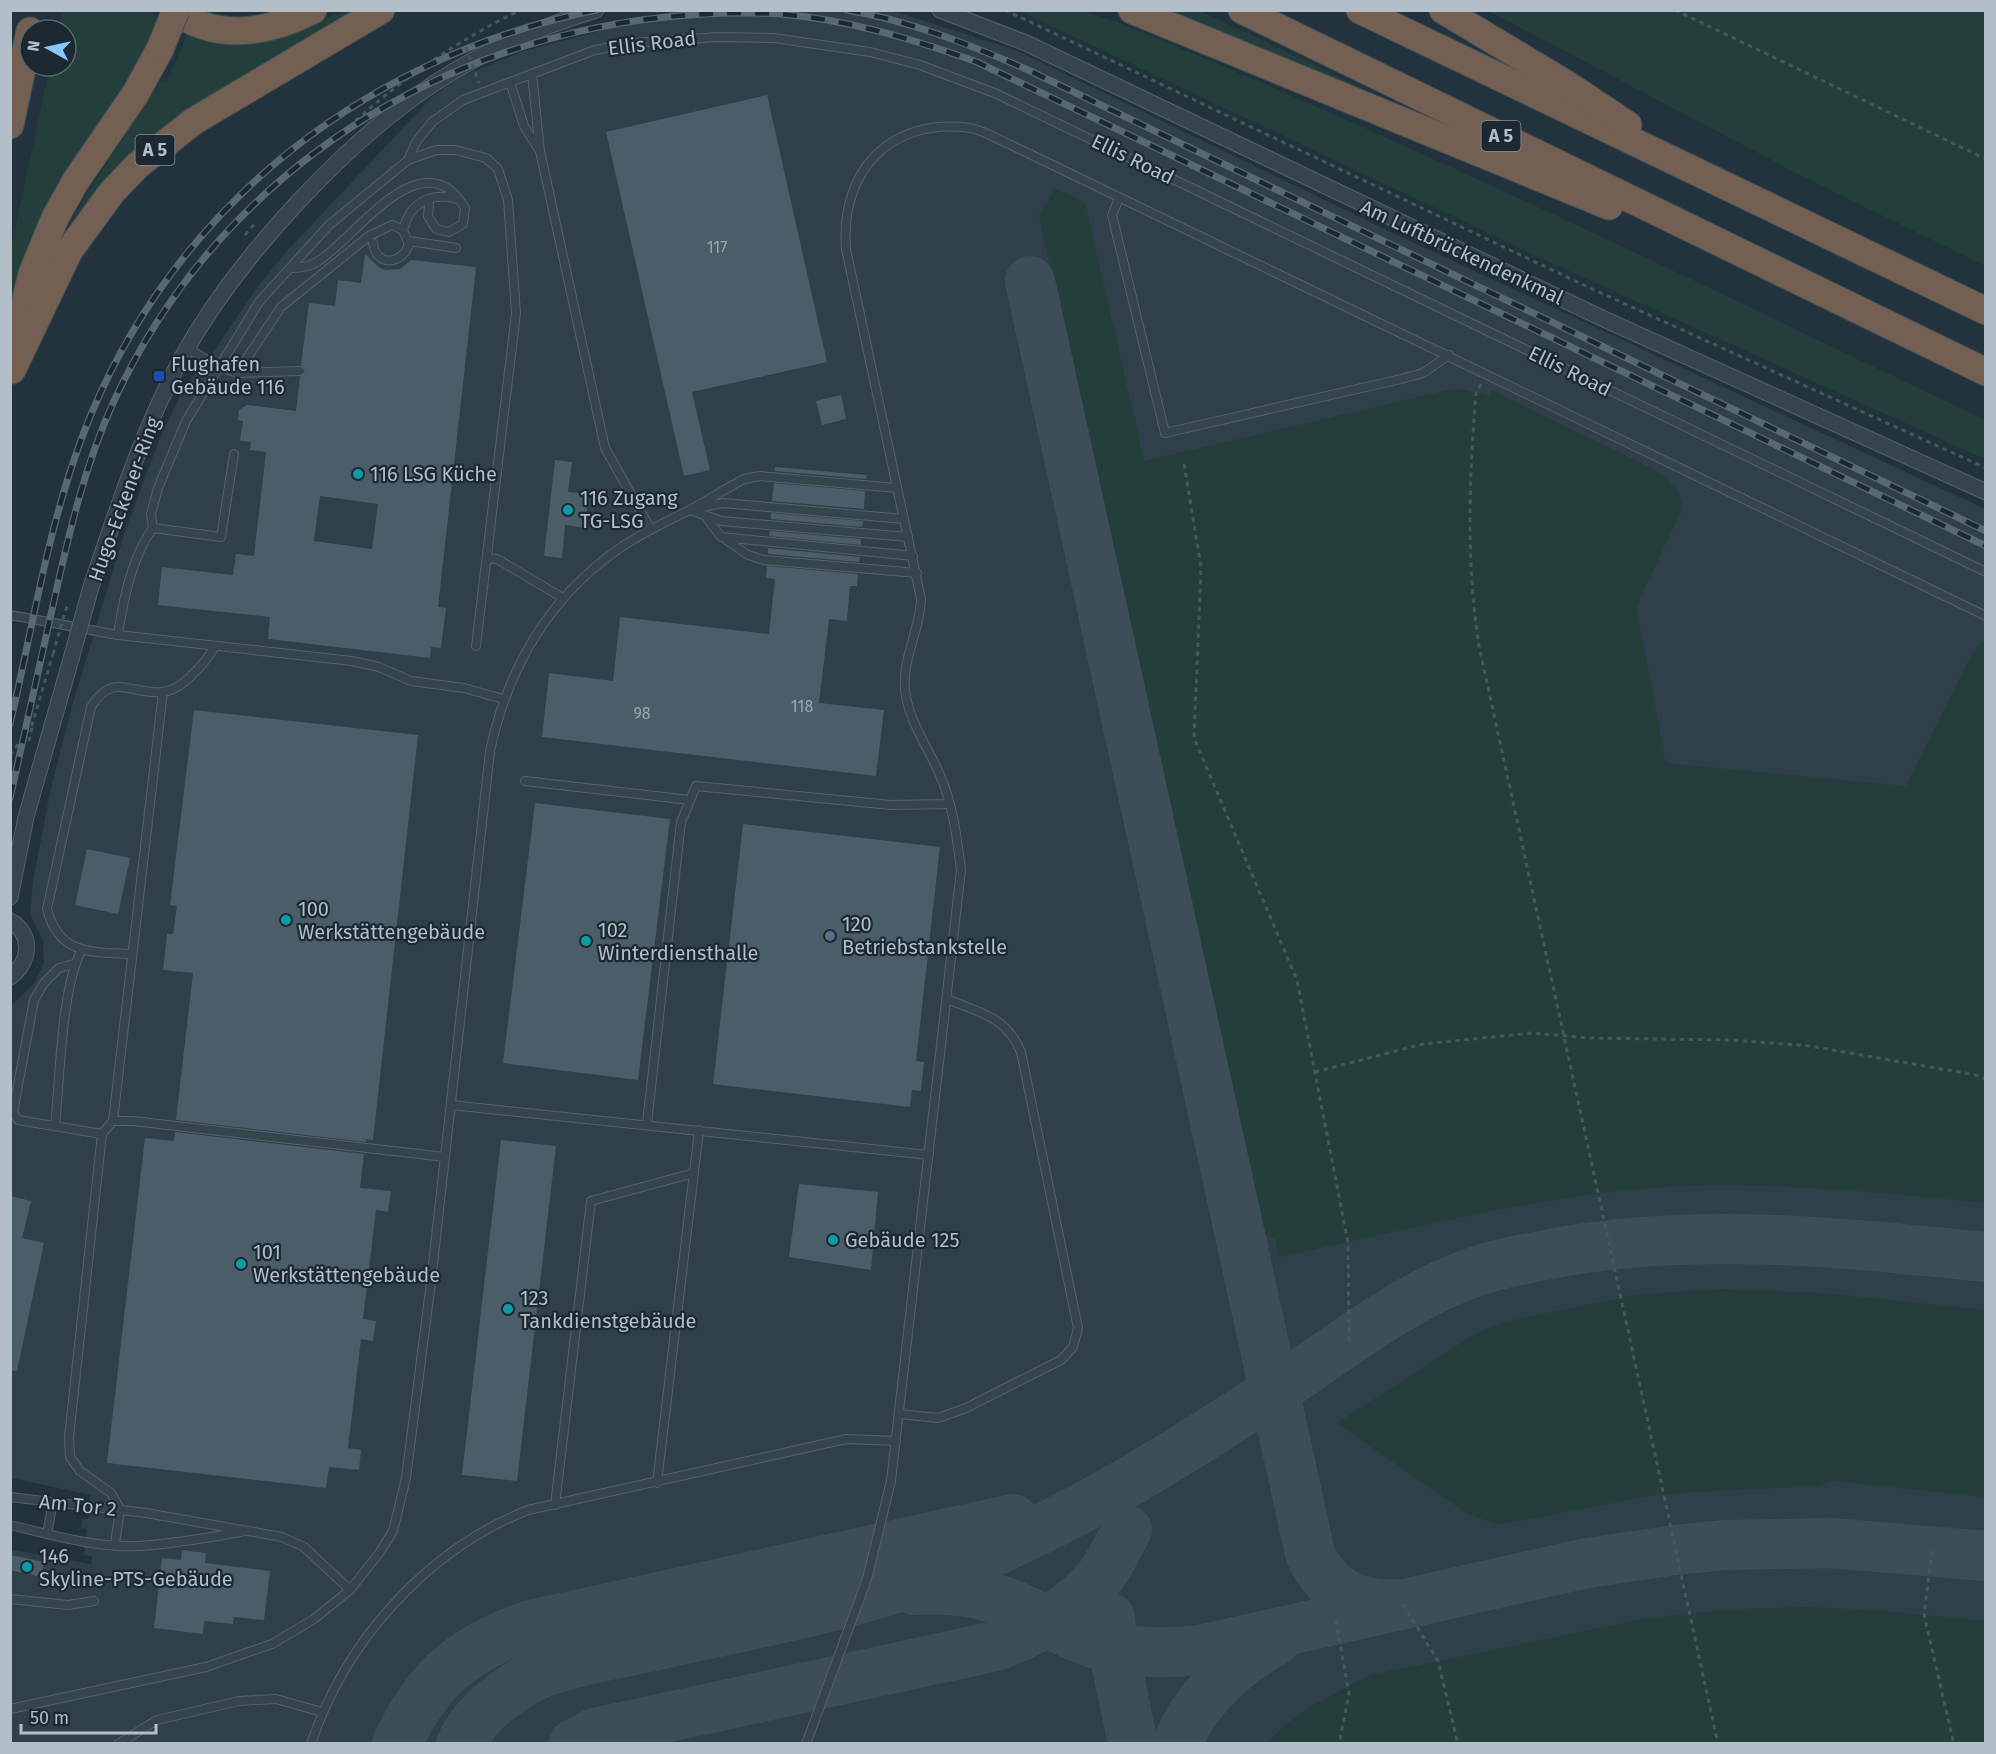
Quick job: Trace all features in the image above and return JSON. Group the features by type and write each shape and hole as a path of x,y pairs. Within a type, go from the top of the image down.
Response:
{"highway":[{"path":"11,373 24,298 39,254 75,182 136,93 160,49 175,10 208,27 235,32 271,28 313,10"},
{"name":"A 5","path":"11,373 69,251 107,198 138,165 194,121 381,10"},
{"name":"A 5","path":"1132,10 1412,124 1554,186 1759,262"},
{"name":"A 5","path":"1242,10 1986,372"},
{"path":"1360,10 1986,311"},
{"path":"1443,10 1571,87 1706,177"},
{"path":"10,125 20,78"}],"street":[{"name":"Hugo-Eckener-Ring","path":"10,897 26,817 91,587 141,447 187,348 230,284 268,236 306,194 371,133 452,72 492,50 559,21 596,10"},
{"name":"Am Luftbrückendenkmal","path":"940,10 1026,43 1606,320 1986,492"},
{"path":"10,921 22,932 27,951 20,969 10,976"}],"lane":[{"name":"Ellis Road","path":"153,528 151,514 158,488 186,421 259,302 329,225 408,160 423,132 442,113 479,92 595,50 685,38 749,37 841,47 897,58 951,76 1042,115 1986,572"},
{"path":"532,74 540,151 605,448 651,528"},
{"path":"510,82 524,126 540,151"},
{"path":"806,1743 876,1550 891,1481 961,870 950,804 941,776 908,708 904,688 908,657 921,614 921,599 846,249 844,226 847,209 859,176 882,147 927,127 971,128 1486,372 1986,616"},
{"path":"408,160 417,159 436,150 455,150 486,158 498,169 508,200 516,313 476,646"},
{"path":"290,268 315,263 358,224 400,192 415,185 438,184 449,189 460,199 465,208 466,216 463,224 449,232 436,229 428,216 429,205"},
{"path":"373,243 377,255 387,261 399,259 405,254 409,241 404,230 410,211 418,203 440,196 460,199"},
{"path":"1119,199 1112,215 1165,433 1401,379 1422,373 1449,355"},
{"path":"237,373 270,320 303,286 384,227 392,225 404,230"},
{"path":"409,241 456,248"},
{"path":"187,348 218,366 237,373 300,371"},
{"path":"118,635 128,589 144,539 153,528 169,532 221,537 234,454"},
{"path":"10,1709 206,1667 237,1658 294,1632 315,1619 350,1590 380,1552 393,1531 401,1505 428,1305 490,751 503,699 518,664 563,598 619,548 651,528 690,510 744,479 760,476 897,488"},
{"path":"690,510 723,503 904,519"},
{"path":"690,510 721,521 908,537"},
{"path":"705,516 721,537 747,555 764,560 916,573"},
{"path":"721,537 913,555"},
{"path":"487,558 497,559 563,598"},
{"path":"10,615 118,635 359,662 379,667 411,681 464,688 503,699"},
{"path":"132,954 81,951 70,945 55,929 47,909 91,706 99,694 107,688 117,686 163,692 177,687 208,657 214,646"},
{"path":"116,1544 120,1509 111,1493 80,1472 70,1457 69,1437 102,1134 113,1121 163,692"},
{"path":"525,781 690,800"},
{"path":"647,1123 681,822 696,786 891,805 950,804"},
{"path":"55,1126 74,964 81,951"},
{"path":"74,964 59,968 44,983 34,1000 13,1112 18,1120 102,1134"},
{"path":"899,1414 938,1418 966,1408 1061,1360 1073,1347 1078,1328 1018,1045 1002,1023 947,999"},
{"path":"451,1104 647,1123 929,1155"},
{"path":"113,1121 133,1121 445,1157"},
{"path":"657,1483 699,1130"},
{"path":"555,1505 591,1201 694,1173"},
{"path":"311,1743 322,1712 339,1677 364,1638 393,1606 440,1563 497,1524 528,1510 846,1439 896,1442"},
{"name":"Am Tor 2","path":"10,1497 120,1509 245,1532"},
{"path":"47,1534 53,1502"},
{"name":"Am Tor 2","path":"10,1525 85,1541 137,1546 193,1541 245,1532"},
{"path":"245,1532 282,1537 304,1547 350,1590"},
{"path":"10,1599 68,1605 94,1600"},
{"path":"118,1743 157,1720 239,1701 276,1699 322,1712"}],"path":[{"path":"1005,10 1590,288 1986,468"},
{"path":"1675,10 1986,159"},
{"path":"466,47 479,83"},
{"path":"1486,372 1476,393 1470,460 1474,611 1563,1035 1718,1743"},
{"path":"1184,464 1201,567 1194,738 1297,980 1348,1243 1349,1342"},
{"path":"10,755 32,725 69,597"},
{"path":"1315,1072 1423,1044 1532,1033 1589,1038 1729,1040 1810,1046 1976,1075 1986,1079"},
{"path":"1932,1551 1924,1615 1954,1743"},
{"path":"1403,1604 1438,1661 1458,1743"},
{"path":"1336,1620 1349,1694 1339,1743"}],"shaded area":[{"path":"884,10 1020,52 1380,227 1985,509 1985,1743 11,1743 11,1546 12,1550 91,1564 92,1556 84,1555 87,1529 81,1528 82,1519 88,1519 91,1495 11,1478 11,1006 34,984 44,963 43,940 30,914 33,881 51,788 72,706 125,531 159,440 185,385 208,360 258,286 286,252 434,95 462,76 521,52 674,11"}],"green space":[{"path":"62,11 149,11 159,20 10,331 11,247 47,78 78,78 78,18 61,18"},
{"path":"342,11 366,11 307,43 59,244 89,190 162,79 167,82 187,35 231,44 250,44 285,36"},
{"path":"1020,11 1085,11 1119,23 1339,116 1555,215 1985,420 1985,459 1547,261"},
{"path":"1171,11 1201,11 1355,85 1353,87"},
{"path":"1489,11 1985,11 1985,266 1798,174"},
{"path":"1055,189 1085,202 1144,461 1457,388 1489,396 1493,391 1655,470 1670,482 1680,496 1682,509 1636,607 1666,763 1906,786 1972,654 1978,645 1985,643 1985,1203 1790,1187 1693,1186 1644,1189 1595,1194 1516,1207 1279,1257 1275,1239 1259,1232 1039,216"},
{"path":"1723,1289 1825,1293 1985,1310 1985,1497 1833,1481 1817,1486 1660,1494 1498,1525 1466,1513 1337,1423 1475,1334 1504,1322 1639,1294"},
{"path":"1807,1607 1874,1610 1985,1621 1985,1743 1267,1743 1283,1727 1311,1706 1371,1675 1648,1618 1733,1609"}],"building":[{"path":"767,95 827,362 692,392 710,470 684,476 606,132"},
{"name":"116 LSG Küche","path":"365,254 380,268 386,270 400,269 411,260 476,267 438,607 446,608 441,648 431,647 430,658 268,639 270,617 158,605 162,567 233,575 236,554 254,556 266,452 250,450 251,442 240,441 243,421 238,420 239,410 247,405 296,411 300,377 306,371 301,365 309,303 335,306 338,280 361,283","holes":["320,496 378,504 372,549 314,541"]},
{"path":"841,395 846,419 822,425 816,401"},
{"name":"116 Zugang TG-LSG","path":"555,460 572,462 568,492 589,494 585,528 565,525 562,558 544,556"},
{"path":"775,467 867,475 866,479 775,471"},
{"path":"774,483 865,491 864,509 772,501"},
{"path":"771,513 863,521 862,527 771,519"},
{"path":"770,531 861,539 861,545 769,536"},
{"path":"768,548 860,557 859,562 768,554"},
{"path":"767,566 858,574 857,586 850,586 847,621 829,619 819,703 884,710 876,776 542,737 549,673 613,681 620,617 769,634 775,579 766,578"},
{"name":"100 Werkstättengebäude","path":"194,710 418,735 373,1140 366,1139 366,1142 176,1120 193,973 163,970 167,934 173,934 177,906 170,905"},
{"name":"102 Winterdiensthalle","path":"535,803 670,819 638,1080 503,1063"},
{"name":"120 Betriebstankstelle","path":"743,824 940,847 916,1061 924,1062 921,1091 912,1090 910,1107 713,1084"},
{"path":"87,849 130,858 118,914 75,905"},
{"name":"101 Werkstättengebäude","path":"175,1132 364,1154 360,1188 391,1191 388,1212 376,1210 363,1319 376,1321 373,1341 361,1339 348,1448 361,1450 359,1470 329,1467 326,1488 107,1463 145,1138 174,1141"},
{"name":"123 Tankdienstgebäude","path":"501,1140 556,1146 517,1481 462,1475"},
{"name":"Gebäude 125","path":"799,1184 878,1192 871,1270 789,1257"},
{"path":"10,1196 31,1201 22,1238 44,1243 17,1371 10,1370"},
{"path":"182,1550 206,1553 205,1563 270,1571 264,1620 234,1617 233,1624 204,1621 203,1634 154,1628 162,1558 181,1560"},
{"name":"146 Skyline-PTS-Gebäude","path":"10,1555 44,1562 41,1577 10,1570"}],"taxiway":[{"path":"1030,281 1310,1553 1326,1579 1347,1595 1373,1603 1403,1604"},
{"path":"461,1744 476,1721 495,1702 517,1686 541,1673 586,1660 855,1600 931,1576 1010,1544 1091,1503 1170,1458 1411,1301 1433,1289 1482,1269 1561,1252 1614,1244 1667,1240 1773,1240 1986,1257"},
{"path":"397,1744 421,1701 450,1668 486,1644 531,1625 1013,1519"},
{"path":"574,1744 595,1733 996,1646 1039,1627 1077,1600 1103,1573 1127,1530"},
{"path":"914,1590 974,1593 1019,1607 1070,1634 1104,1646 1131,1651 1172,1652 1200,1650 1587,1563 1675,1550 1725,1545 1832,1543 1986,1556"},
{"path":"1110,1618 1113,1648 1133,1744"},
{"path":"1177,1744 1194,1712 1217,1684 1244,1661 1275,1641"}],"railway":[{"path":"10,724 55,523 75,457 110,372 156,294 211,225 275,163 346,111 424,67 508,34 596,10"},
{"path":"847,10 893,20 938,34 1026,69 1986,531"},
{"path":"10,798 72,524 94,449 114,401 165,310 228,230 303,162 386,106 478,63 575,32 677,16 781,14 806,17 880,32 977,62 1986,546"}],"place":[{"name":"Flughafen Gebäude 116","path":"159,376"},
{"name":"116 LSG Küche","path":"358,474"},
{"name":"116 Zugang TG-LSG","path":"568,510"},
{"name":"100 Werkstättengebäude","path":"286,920"},
{"name":"120 Betriebstankstelle","path":"830,936"},
{"name":"102 Winterdiensthalle","path":"586,941"},
{"name":"Gebäude 125","path":"833,1240"},
{"name":"101 Werkstättengebäude","path":"241,1264"},
{"name":"123 Tankdienstgebäude","path":"508,1309"},
{"name":"146 Skyline-PTS-Gebäude","path":"27,1567"}]}
